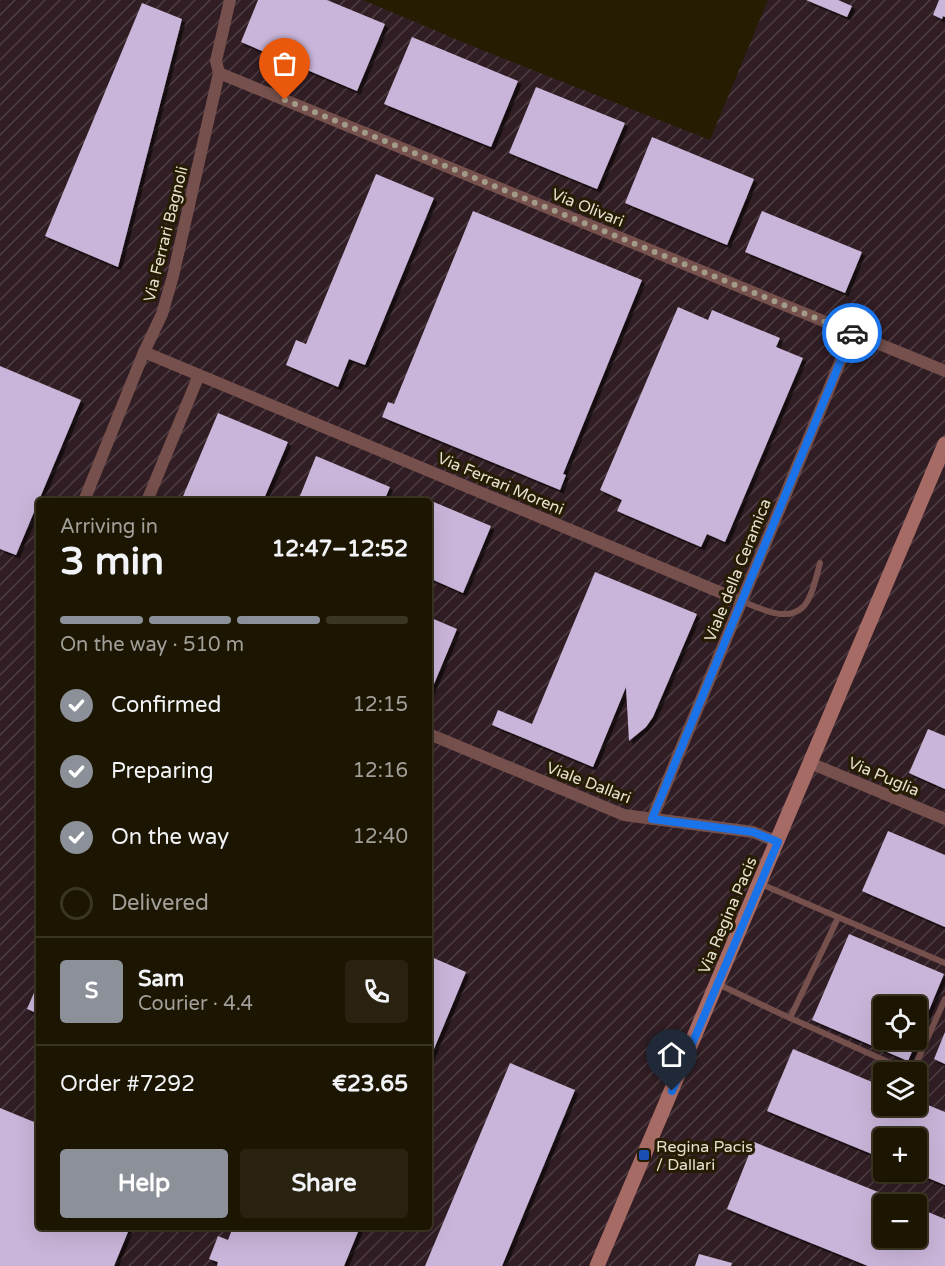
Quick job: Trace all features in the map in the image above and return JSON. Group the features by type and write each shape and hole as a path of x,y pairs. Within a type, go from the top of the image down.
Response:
{"street":[{"name":"Via Ferrari Bagnoli","path":"85,498 144,352 162,314 173,276 219,73 216,61 230,0"},
{"name":"Via Olivari","path":"219,73 945,371"},
{"name":"Viale della Ceramica","path":"652,819 852,333"},
{"name":"Via Ferrari Moreni","path":"144,352 741,601"},
{"path":"148,498 200,375"},
{"name":"Via Regina Pacis","path":"597,1266 945,444"},
{"name":"Viale Dallari","path":"432,735 624,815 753,832 778,842"},
{"name":"Via Puglia","path":"810,763 945,819"}],"lane":[{"name":"Via Ferrari Moreni","path":"741,601 782,615 794,612 804,606 807,601 820,563"},
{"path":"760,884 945,963"},
{"path":"790,1018 838,918"},
{"path":"717,984 906,1070 915,1066 945,999"}],"shaded area":[{"path":"0,0 363,0 472,46 710,140 768,0 945,0 945,1266 0,1266"}],"building":[{"path":"258,0 327,0 385,24 357,91 241,42"},
{"path":"806,0 838,0 852,6 847,17"},
{"path":"939,0 945,0 945,17 943,16 942,19 933,15"},
{"path":"142,3 182,19 118,267 45,236"},
{"path":"412,37 518,81 491,147 384,104"},
{"path":"536,87 625,123 597,189 509,153"},
{"path":"652,137 754,179 727,245 625,203"},
{"path":"376,174 434,198 365,365 349,359 338,387 286,365 296,340 306,344"},
{"path":"473,211 642,280 563,474 566,475 560,490 382,417 388,402 394,404"},
{"path":"762,211 862,252 845,293 745,252"},
{"path":"678,307 708,320 712,310 780,338 776,347 803,358 725,542 707,534 701,547 617,511 622,500 600,490"},
{"path":"0,366 81,400 40,498 36,498 36,507 16,555 0,549"},
{"path":"218,413 288,442 264,498 182,498"},
{"path":"316,456 390,487 385,498 299,498"},
{"path":"432,501 491,526 463,593 432,579"},
{"path":"595,572 697,614 653,717 646,727 629,741 626,687 593,767 492,725 498,710 532,724"},
{"path":"432,618 457,629 432,689"},
{"path":"928,729 945,736 945,789 909,773"},
{"path":"888,831 945,855 945,927 862,891"},
{"path":"849,934 944,974 927,1015 927,996 873,996 873,1046 812,1020"},
{"path":"432,957 466,972 432,1054"},
{"path":"36,988 36,1013 27,1009"},
{"path":"945,1032 945,1064 934,1059"},
{"path":"793,1049 873,1082 873,1116 927,1116 927,1105 945,1112 945,1185 927,1178 927,1128 873,1128 873,1154 767,1111"},
{"path":"882,1050 913,1050 908,1061"},
{"path":"510,1063 575,1090 502,1266 425,1266"},
{"path":"0,1108 36,1123 36,1230 129,1230 114,1266 0,1266"},
{"path":"754,1142 883,1194 873,1194 873,1248 927,1248 927,1212 945,1219 945,1266 868,1266 727,1209"},
{"path":"232,1230 359,1230 344,1266 217,1266 218,1262 209,1259 218,1236 228,1240"},
{"path":"699,1254 732,1263 731,1266 695,1266"}],"way so far":[{"path":"285,100 852,333"}],"place":[{"name":"Regina Pacis / Dallari","path":"644,1155"}],"route":[{"path":"672,1091 778,842 753,832 652,819 852,333"}]}
